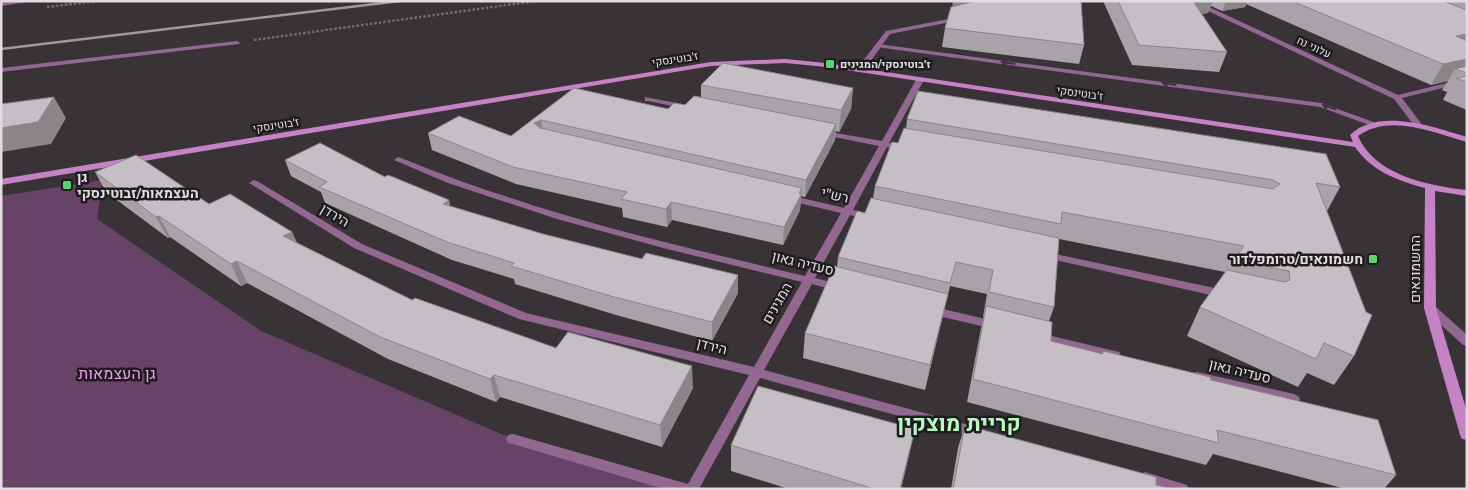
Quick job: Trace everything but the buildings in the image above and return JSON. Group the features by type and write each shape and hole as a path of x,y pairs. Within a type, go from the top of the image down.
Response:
{"street":[{"path":"1,4 31,1"},
{"name":"עלוני נח","path":"1190,1 1397,97 1419,126"},
{"path":"860,70 888,32 963,18"},
{"path":"1,70 237,43"},
{"path":"878,46 1322,104 1375,124 1419,126 1467,140"},
{"name":"ז'בוטינסקי","path":"1,182 711,64 785,61 860,70 1355,145"},
{"name":"המגינים","path":"692,489 755,372 920,80"},
{"path":"1397,97 1467,80"},
{"path":"648,99 697,109"},
{"path":"1375,124 1361,128 1354,135 1355,145 1364,156 1381,167 1430,186 1467,193"},
{"path":"815,132 912,150"},
{"name":"סעדיה גאון","path":"398,160 457,185 618,233 846,289"},
{"name":"הירדן","path":"254,183 358,246 523,316 755,372 993,437"},
{"name":"החשמונאים","path":"1430,186 1430,308 1467,435"},
{"name":"רש\"י","path":"780,196 875,218"},
{"path":"1038,254 1231,296"},
{"path":"922,308 1008,329"},
{"path":"1430,308 1467,342"},
{"path":"1027,334 1122,357"},
{"name":"סעדיה גאון","path":"1189,374 1294,400"},
{"path":"513,439 685,489"},
{"path":"1135,476 1182,489"}],"path":[{"path":"237,43 536,1"}],"green space":[{"name":"גן העצמאות","path":"103,180 97,219 261,331 513,439 685,489 1,489 1,196"}],"railway":[{"path":"1,49 400,1"}],"place":[{"name":"ז׳בוטינסקי/המגינים","path":"830,64"},
{"name":"גן העצמאות/זבוטינסקי","path":"67,185"},
{"name":"חשמונאים/טרומפלדור","path":"1373,259"}],"district":[{"name":"קריית מוצקין","path":"959,423"}]}
